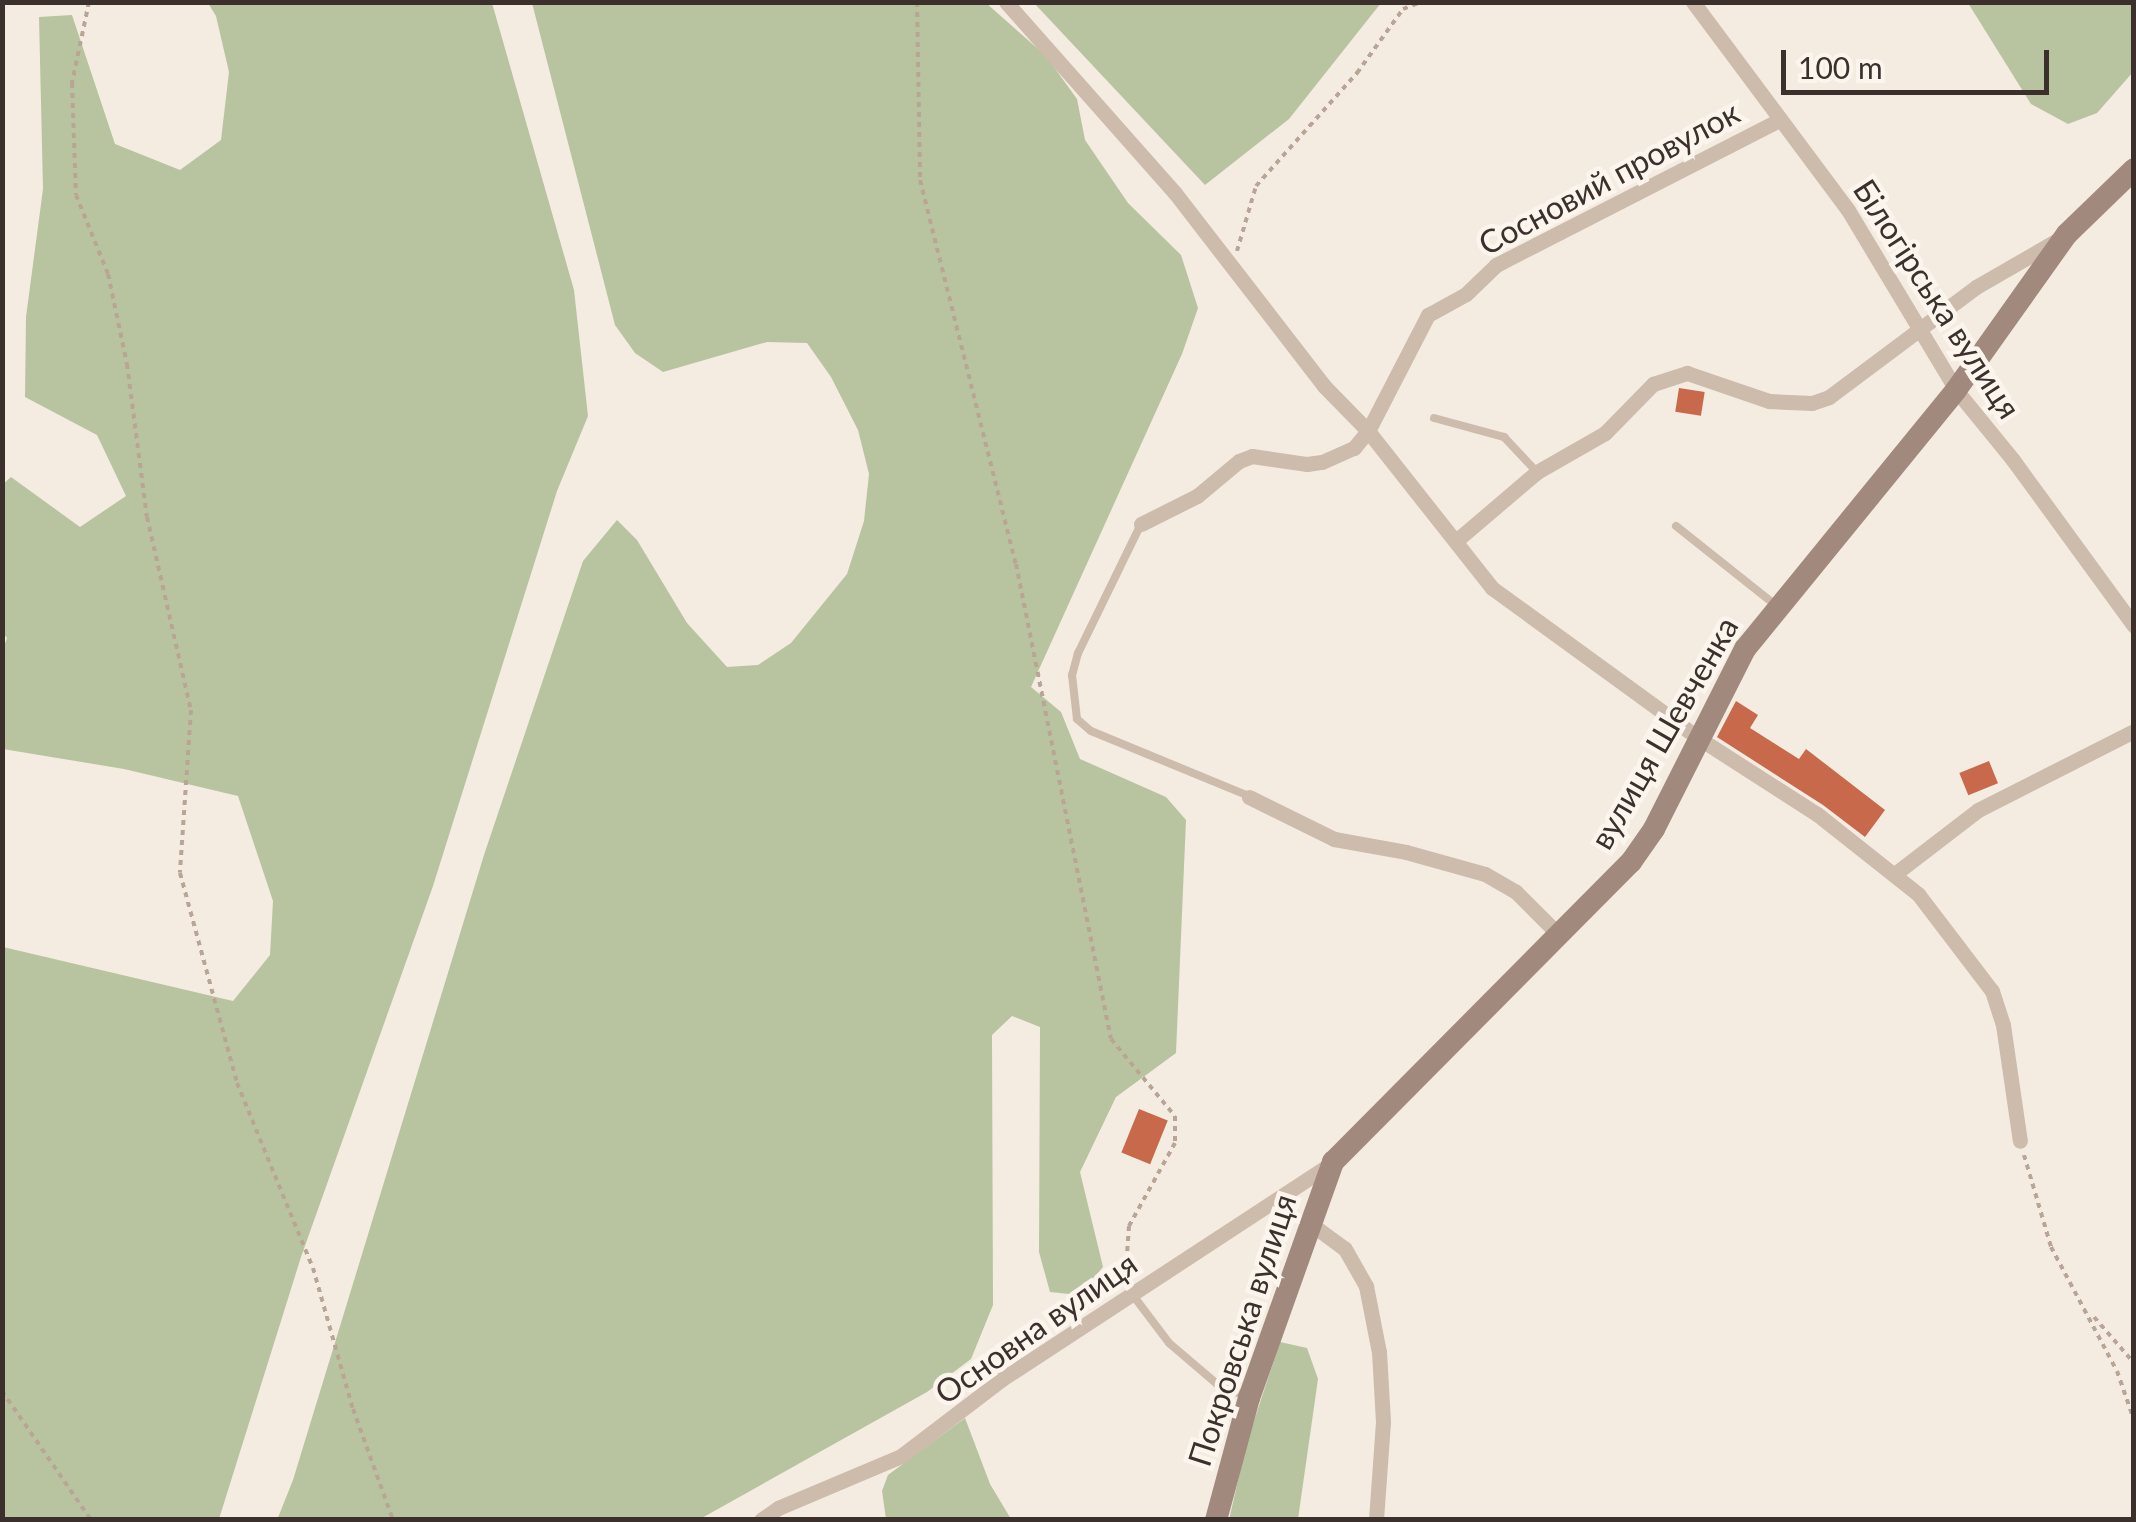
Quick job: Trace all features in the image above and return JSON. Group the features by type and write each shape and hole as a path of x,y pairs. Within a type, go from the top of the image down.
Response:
{"street":[{"path":"1006,2 1109,116 1233,265 1324,386 1368,431 1492,588 1700,738 1817,814 1896,874 1957,940 1992,991 2003,1025 2020,1141"},
{"name":"Білогірська вулиця","path":"1693,2 1848,210 1956,390 2013,460 2134,626"},
{"name":"Сосновий провулок","path":"1368,431 1428,315 1466,294 1488,270 1778,120"},
{"name":"вулиця Шевченка","path":"1333,1162 1631,862 1745,649 1956,390 2068,234 2134,168"},
{"path":"1457,540 1536,472 1605,433 1653,384 1688,374 1769,401 1812,403 1830,397 1976,287 2068,234"},
{"path":"1141,524 1197,496 1240,460 1252,456 1283,463 1322,462 1354,448 1368,431"},
{"path":"1896,874 1978,810 2134,731"},
{"path":"1249,796 1334,839 1406,852 1485,874 1516,892 1560,936"},
{"name":"Основна вулиця","path":"761,1520 778,1508 901,1456 1002,1378 1333,1162"},
{"name":"Покровська вулиця","path":"1216,1520 1249,1398 1333,1162"},
{"path":"1311,1224 1345,1249 1366,1286 1379,1352 1384,1422 1376,1520"}],"lane":[{"path":"1434,418 1504,437 1536,472"},
{"path":"1141,524 1078,652 1072,675 1078,719 1091,731 1249,796"},
{"path":"1676,526 1778,607"},
{"path":"1136,1292 1168,1343 1217,1384 1249,1398"}],"path":[{"path":"89,2 72,83 76,195 108,274 126,364 147,517 190,710 180,873 237,1084 313,1268 353,1409 394,1520"},
{"path":"917,2 920,180 1016,564 1112,1039 1175,1116 1174,1142 1129,1226 1127,1256 1136,1292"},
{"path":"1233,265 1256,186 1357,74 1402,9 1421,2"},
{"path":"2020,1141 2051,1247 2089,1313 2134,1420"},
{"path":"2089,1313 2134,1363"},
{"path":"2,1391 91,1520"}],"green space":[{"path":"208,3 492,3 574,290 588,416 557,491 433,886 301,1257 219,1519 3,1519 3,947 233,1001 270,955 273,901 238,796 124,769 3,749 2,652 7,638 2,632 3,484 11,477 80,527 126,496 97,435 25,397 26,317 43,189 39,17 72,15 115,144 180,170 221,140 229,72 216,16"},
{"path":"532,3 986,3 1046,56 1077,99 1085,140 1128,203 1181,255 1198,308 1182,354 1031,687 1061,712 1080,759 1166,797 1186,820 1176,1053 1116,1097 1080,1172 1103,1267 1079,1295 1050,1292 1039,1252 1040,1027 1012,1016 992,1035 993,1305 971,1359 927,1392 700,1519 277,1520 293,1480 484,855 583,561 617,520 637,540 687,623 727,667 758,665 791,643 847,574 864,521 869,474 858,430 831,377 807,343 767,342 663,372 635,353 615,325"},
{"path":"1034,3 1381,3 1289,119 1205,185"},
{"path":"1968,3 2133,3 2133,72 2097,113 2068,124 2031,104"},
{"path":"1280,1342 1307,1348 1318,1379 1298,1519 1229,1520 1246,1445"},
{"path":"965,1418 990,1484 1011,1519 886,1519 882,1491 888,1475"}],"building":[{"path":"1679,388 1705,392 1701,416 1675,412"},
{"path":"1736,701 1758,715 1750,728 1799,759 1806,749 1885,810 1865,837 1823,805 1717,737"},
{"path":"1989,761 1998,783 1968,795 1959,773"},
{"path":"1139,1109 1168,1121 1150,1164 1121,1153"}]}
